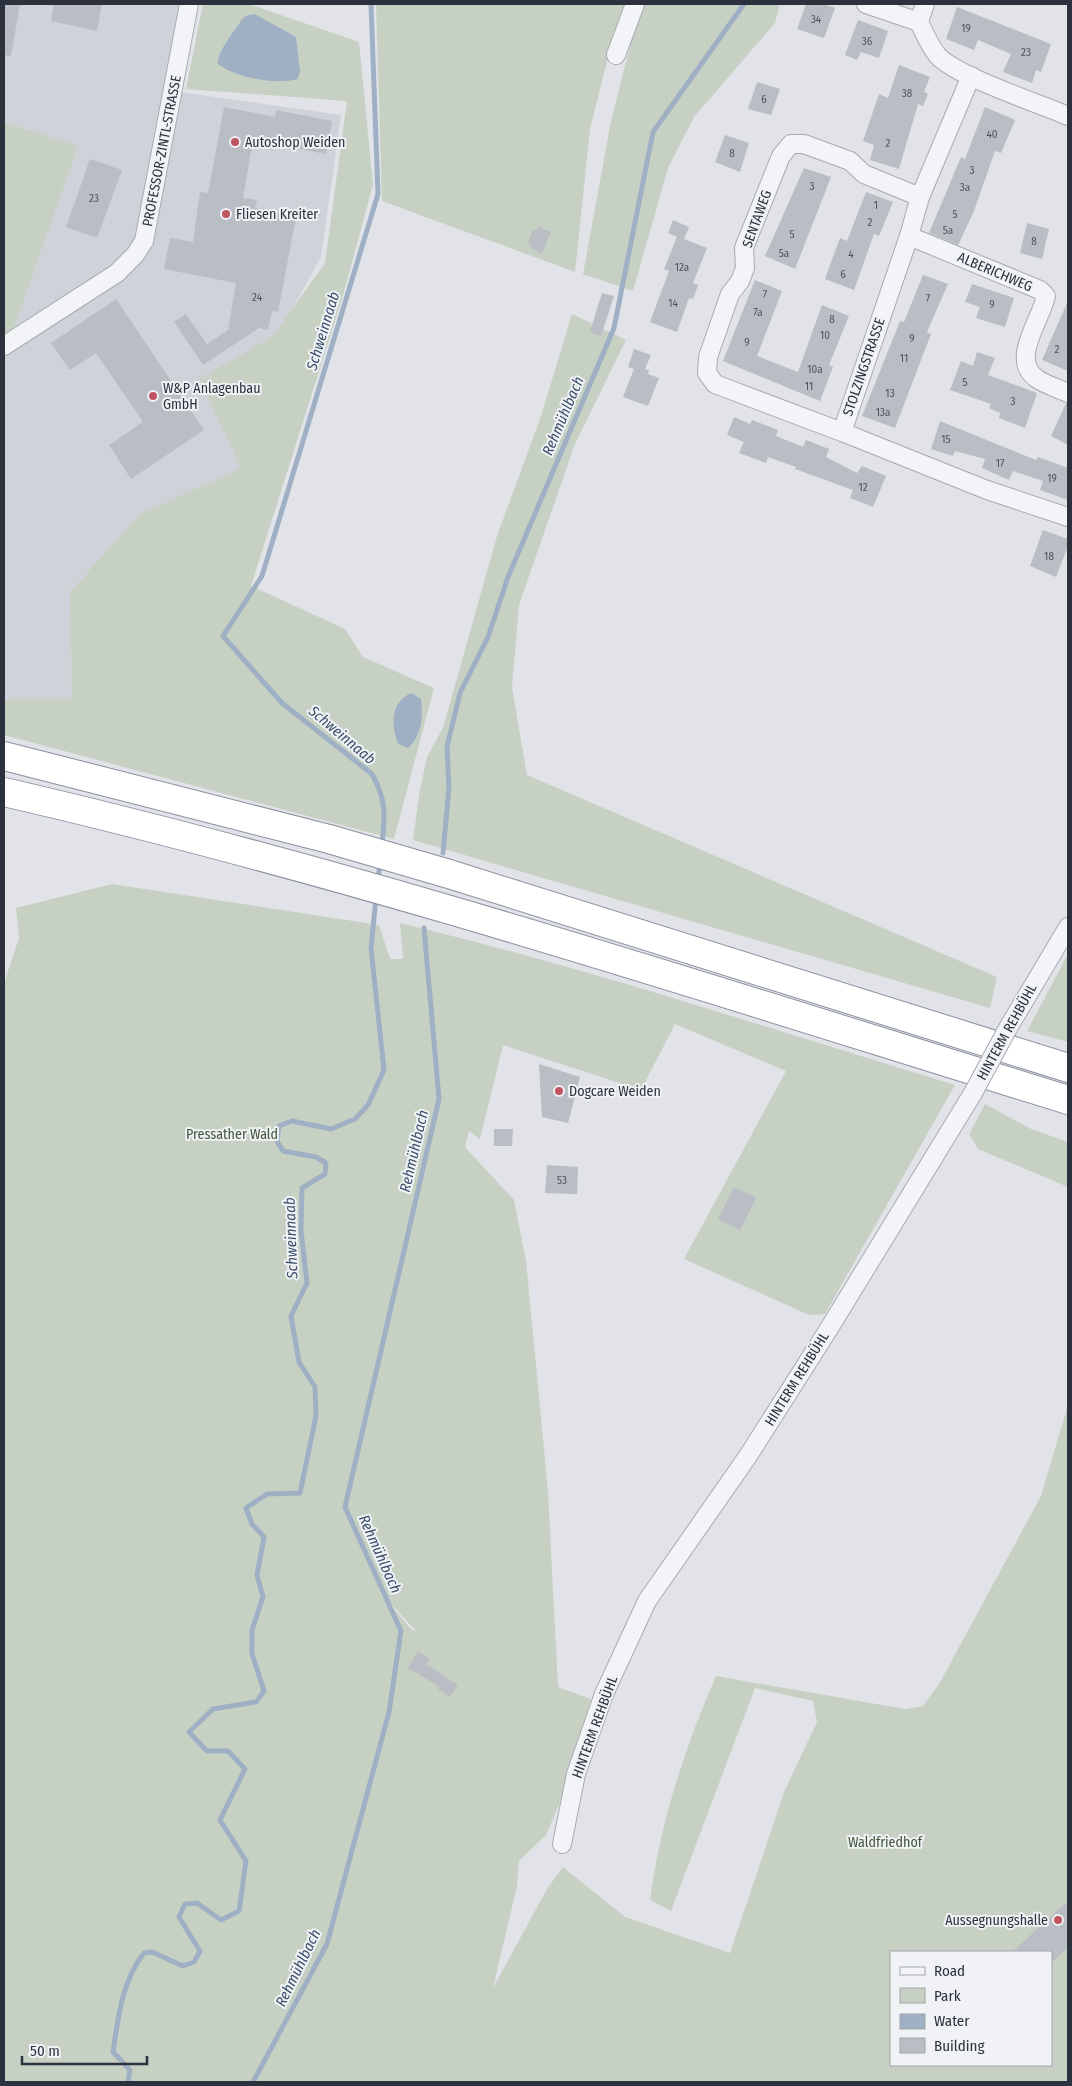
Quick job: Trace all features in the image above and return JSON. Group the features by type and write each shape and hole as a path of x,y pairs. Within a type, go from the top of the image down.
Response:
{"highway":[{"path":"4,756 329,839 449,874 1068,1068"},
{"path":"4,792 325,874 441,906 1068,1100"}],"street":[{"name":"PROFESSOR-ZINTL-STRASSE","path":"4,346 117,273 135,255 144,241 189,4"},
{"path":"616,55 635,4"},
{"path":"866,4 919,22 938,56 953,67 1068,116"},
{"path":"919,22 925,4"},
{"name":"STOLZINGSTRASSE","path":"971,76 920,197 910,236 842,432 987,490 1068,517"},
{"name":"SENTAWEG","path":"842,432 715,384 707,373 708,357 730,294 740,281 745,268 744,248 781,156 790,144 804,144 850,161 864,174 920,197"},
{"name":"ALBERICHWEG","path":"910,236 1040,290 1046,296 1025,352 1027,369 1036,379 1068,393"},
{"name":"HINTERM REHBÜHL","path":"562,1844 576,1774 604,1694 647,1600 759,1440 973,1093 1008,1028 1068,927"}],"shaded area":[{"path":"4,4 183,4 173,91 341,115 321,257 275,340 199,379 242,468 140,515 70,592 72,699 4,699"}],"green space":[{"path":"203,4 249,4 359,42 373,185 342,299 251,586 345,629 363,657 434,688 394,839 4,735 4,699 72,699 70,592 139,515 241,468 199,379 272,337 325,263 347,101 186,89"},
{"path":"376,4 626,4 614,33 590,129 575,272 382,201"},
{"path":"642,4 780,4 775,23 694,117 668,168 633,291 583,274 611,121"},
{"path":"4,122 78,146 14,327 4,336"},
{"path":"572,314 626,340 575,444 519,605 512,687 527,775 997,977 990,1008 413,840 419,795 427,757 443,728 497,536 540,419"},
{"path":"112,884 379,925 390,959 403,959 400,923 610,979 955,1085 825,1314 809,1315 684,1259 786,1071 675,1024 641,1090 503,1045 480,1139 469,1131 465,1147 514,1200 526,1261 548,1491 558,1687 591,1699 559,1805 546,1835 519,1861 517,1886 493,1988 547,1889 563,1867 625,1917 730,1953 784,1792 817,1722 813,1701 755,1688 671,1911 650,1900 654,1871 675,1786 694,1730 716,1676 905,1709 923,1706 939,1684 1041,1496 1068,1405 1068,2082 4,2082 4,983 19,938 16,908","holes":["370,1581 416,1631 412,1630"]},
{"path":"1068,954 1068,1042 1027,1031"},
{"path":"985,1104 1031,1129 1068,1142 1068,1187 978,1149 969,1134"}],"water":[{"path":"255,14 296,37 300,71 298,79 267,81 256,79 235,73 218,64 223,48 243,18"},
{"path":"411,693 421,699 422,712 419,732 408,748 398,744 394,729 394,715 399,702"}],"building":[{"path":"4,4 20,4 11,56 4,55"},
{"path":"54,4 102,4 97,31 51,21"},
{"path":"806,4 823,4 835,8 824,38 797,29"},
{"path":"957,7 1051,44 1041,72 1036,70 1032,83 1003,72 1011,54 978,40 974,50 946,39"},
{"path":"858,20 888,31 879,58 861,52 857,60 845,55"},
{"path":"899,65 930,77 924,92 928,94 923,106 918,104 899,169 870,160 874,145 863,141 879,94 888,98"},
{"path":"757,82 780,89 771,115 748,109"},
{"path":"224,107 275,117 276,110 332,121 326,154 253,140 243,198 257,200 255,208 296,217 278,312 272,311 268,330 259,328 203,365 174,322 186,314 207,344 228,330 236,283 164,269 170,238 193,242 200,192 208,193"},
{"path":"985,107 1015,120 1001,153 995,151 974,211 958,245 929,233 961,157 965,159"},
{"path":"725,135 749,143 740,172 715,162"},
{"path":"90,159 122,170 97,238 66,227"},
{"path":"804,168 831,177 795,269 765,256"},
{"path":"866,192 893,202 879,236 874,234 854,290 825,279 840,238 847,241"},
{"path":"673,220 689,227 684,239 707,248 693,283 698,285 693,299 689,298 677,332 650,322 669,271 664,269 677,237 668,233"},
{"path":"1027,223 1049,229 1042,259 1020,253"},
{"path":"538,227 551,232 542,253 530,248 531,245 528,243 533,229 537,231"},
{"path":"923,275 948,284 927,332 931,334 895,428 862,416 900,321 904,322"},
{"path":"755,280 782,291 757,356 798,372 822,305 849,316 829,365 833,367 820,401 723,361"},
{"path":"972,284 1014,298 1005,327 976,318 980,307 965,302"},
{"path":"602,293 614,296 601,336 590,332"},
{"name":"W&P Anlagenbau GmbH","path":"116,299 204,430 131,479 109,445 143,422 96,353 70,370 51,343"},
{"path":"1068,303 1068,371 1042,360"},
{"path":"634,349 651,355 645,369 649,370 648,374 659,378 648,406 623,397 634,369 628,367"},
{"path":"977,352 995,358 988,375 1037,393 1025,428 999,418 1000,413 989,408 991,404 950,390 961,361 973,366"},
{"path":"1066,403 1068,404 1068,445 1051,436"},
{"path":"734,417 750,424 752,420 778,430 776,436 803,447 806,440 829,449 826,457 857,473 862,466 886,476 873,507 850,498 853,490 795,469 796,467 768,457 766,463 739,453 744,442 727,435"},
{"path":"940,421 1036,460 1038,457 1068,468 1068,500 1040,490 1043,481 1013,471 1009,480 982,468 985,459 955,451 953,456 931,449"},
{"path":"1043,530 1068,539 1068,546 1056,577 1030,566"},
{"name":"Dogcare Weiden","path":"539,1064 580,1077 568,1123 542,1117"},
{"path":"494,1129 513,1129 512,1146 494,1146"},
{"path":"547,1165 578,1167 577,1194 545,1193"},
{"path":"734,1187 756,1198 740,1230 718,1219"},
{"path":"418,1651 430,1659 426,1664 458,1685 450,1697 438,1689 440,1687 408,1668"},
{"name":"Aussegnungshalle","path":"1068,1901 1068,1947 1052,1962 1052,1951 1013,1951"}],"waterway":[{"name":"Schweinnaab","path":"371,4 378,194 262,576 223,636 282,703 372,774 383,801 384,825 382,845"},
{"name":"Rehmühlbach","path":"443,853 449,788 447,747 460,693 488,637 508,577 614,328 653,132 744,4"},
{"name":"Schweinnaab","path":"378,880 380,861"},
{"name":"Schweinnaab","path":"128,2082 130,2070 113,2052 122,2000 131,1976 144,1953 152,1952 183,1966 194,1962 200,1951 179,1917 185,1904 197,1903 221,1920 239,1911 246,1861 220,1820 245,1769 228,1751 207,1751 189,1732 213,1709 256,1702 264,1691 252,1654 252,1630 263,1597 257,1575 264,1537 252,1524 246,1508 267,1494 300,1493 316,1416 315,1387 299,1362 291,1316 307,1283 301,1231 302,1188 325,1174 326,1163 316,1157 283,1151 277,1141 279,1126 292,1121 331,1129 355,1119 368,1105 384,1070 371,948 376,898"},
{"name":"Rehmühlbach","path":"253,2082 327,1944 389,1712 401,1631 345,1507 439,1099 424,928"}],"place":[{"name":"Autoshop Weiden","path":"235,142"},
{"name":"Fliesen Kreiter","path":"226,214"},
{"name":"W&P Anlagenbau GmbH","path":"153,396"},
{"name":"Dogcare Weiden","path":"559,1091"},
{"name":"Aussegnungshalle","path":"1058,1920"}],"park label":[{"name":"Pressather Wald","path":"232,1134"},
{"name":"Waldfriedhof","path":"885,1842"}]}
